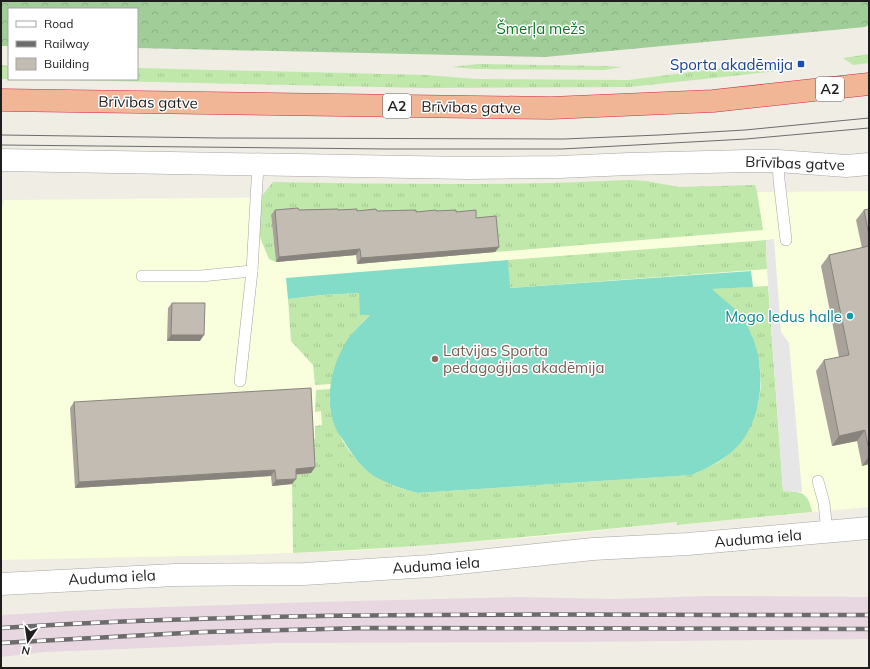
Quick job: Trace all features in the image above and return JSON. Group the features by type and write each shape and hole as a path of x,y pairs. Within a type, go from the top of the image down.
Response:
{"highway":[{"name":"Brīvības gatve","path":"1,100 551,108 713,101 869,84"}],"street":[{"name":"Brīvības gatve","path":"1,160 467,168 778,161 846,166 869,164"},
{"name":"Auduma iela","path":"1,584 175,574 304,574 406,568 593,549 688,544 869,528"}],"lane":[{"path":"778,161 786,240"},
{"path":"240,381 252,271 258,164"},
{"path":"142,276 201,276 252,271"},
{"path":"818,481 824,503 827,531"}],"shaded area":[{"name":"Latvijas Sporta pedagoģijas akadēmija","path":"869,191 869,507 677,525 677,522 548,536 350,551 1,560 1,211 4,200"},
{"path":"774,239 781,332 789,343 802,492 783,491 767,269 766,240"},
{"path":"710,596 869,597 869,639 274,643 45,652 1,657 1,615 106,609 317,602 515,597 614,599"}],"green space":[{"name":"Šmerļa mežs","path":"1,1 869,1 869,25 865,27 545,57 138,48 138,8 8,8 8,46 1,46"},
{"path":"869,54 869,63 853,65 843,58"},
{"path":"775,61 778,71 629,87 425,88 62,80 138,80 138,68 426,75 476,79 629,80"},
{"path":"477,64 622,67 604,70 476,69 452,67"},
{"path":"1,65 8,66 8,79 1,79"},
{"path":"629,180 646,181 679,187 755,185 763,230 495,252 271,216 276,262 269,259 257,230 261,197 273,182 496,184"},
{"path":"766,240 767,269 509,288 508,260"},
{"path":"508,260 510,288 751,271 753,287 712,289 743,319 757,350 760,368 758,404 753,422 745,437 734,450 724,458 692,475 417,493 387,483 372,475 351,453 338,433 333,422 330,399 332,375 340,352 351,335 370,315 360,315 359,293 288,299 286,278"},
{"path":"768,286 783,491 795,492 806,496 812,512 677,525 677,522 437,544 293,553 292,475 309,439 315,439 315,426 322,425 321,411 315,412 316,390 330,389 330,402 335,425 346,446 361,465 377,478 397,487 417,493 692,475 719,462 735,449 758,405 761,386 760,367 751,333 711,289"},
{"path":"360,293 370,315 356,330 345,346 340,355 331,384 315,385 313,365 291,341 288,299"}],"building":[{"path":"298,208 299,210 357,209 357,211 376,209 377,211 416,210 416,212 456,210 456,212 476,210 476,218 496,216 499,247 361,258 360,249 279,257 275,210"},
{"path":"869,209 869,236 864,210"},
{"name":"Mogo ledus halle","path":"869,246 869,451 865,430 839,436 824,360 849,355 829,255"},
{"path":"172,303 205,303 204,335 171,335"},
{"path":"311,388 315,467 296,469 296,479 276,480 275,470 79,482 74,402"}],"tram line":[{"path":"1,135 220,138 564,139 745,130 869,118"},
{"path":"1,145 388,149 562,149 746,139 869,128"}],"railway":[{"path":"1,628 109,622 326,616 869,615"},
{"path":"1,643 203,632 365,628 869,629"}],"place":[{"name":"Sporta akadēmija","path":"801,64"},
{"name":"Mogo ledus halle","path":"850,316"},
{"name":"Latvijas Sporta pedagoģijas akadēmija","path":"435,359"}]}
